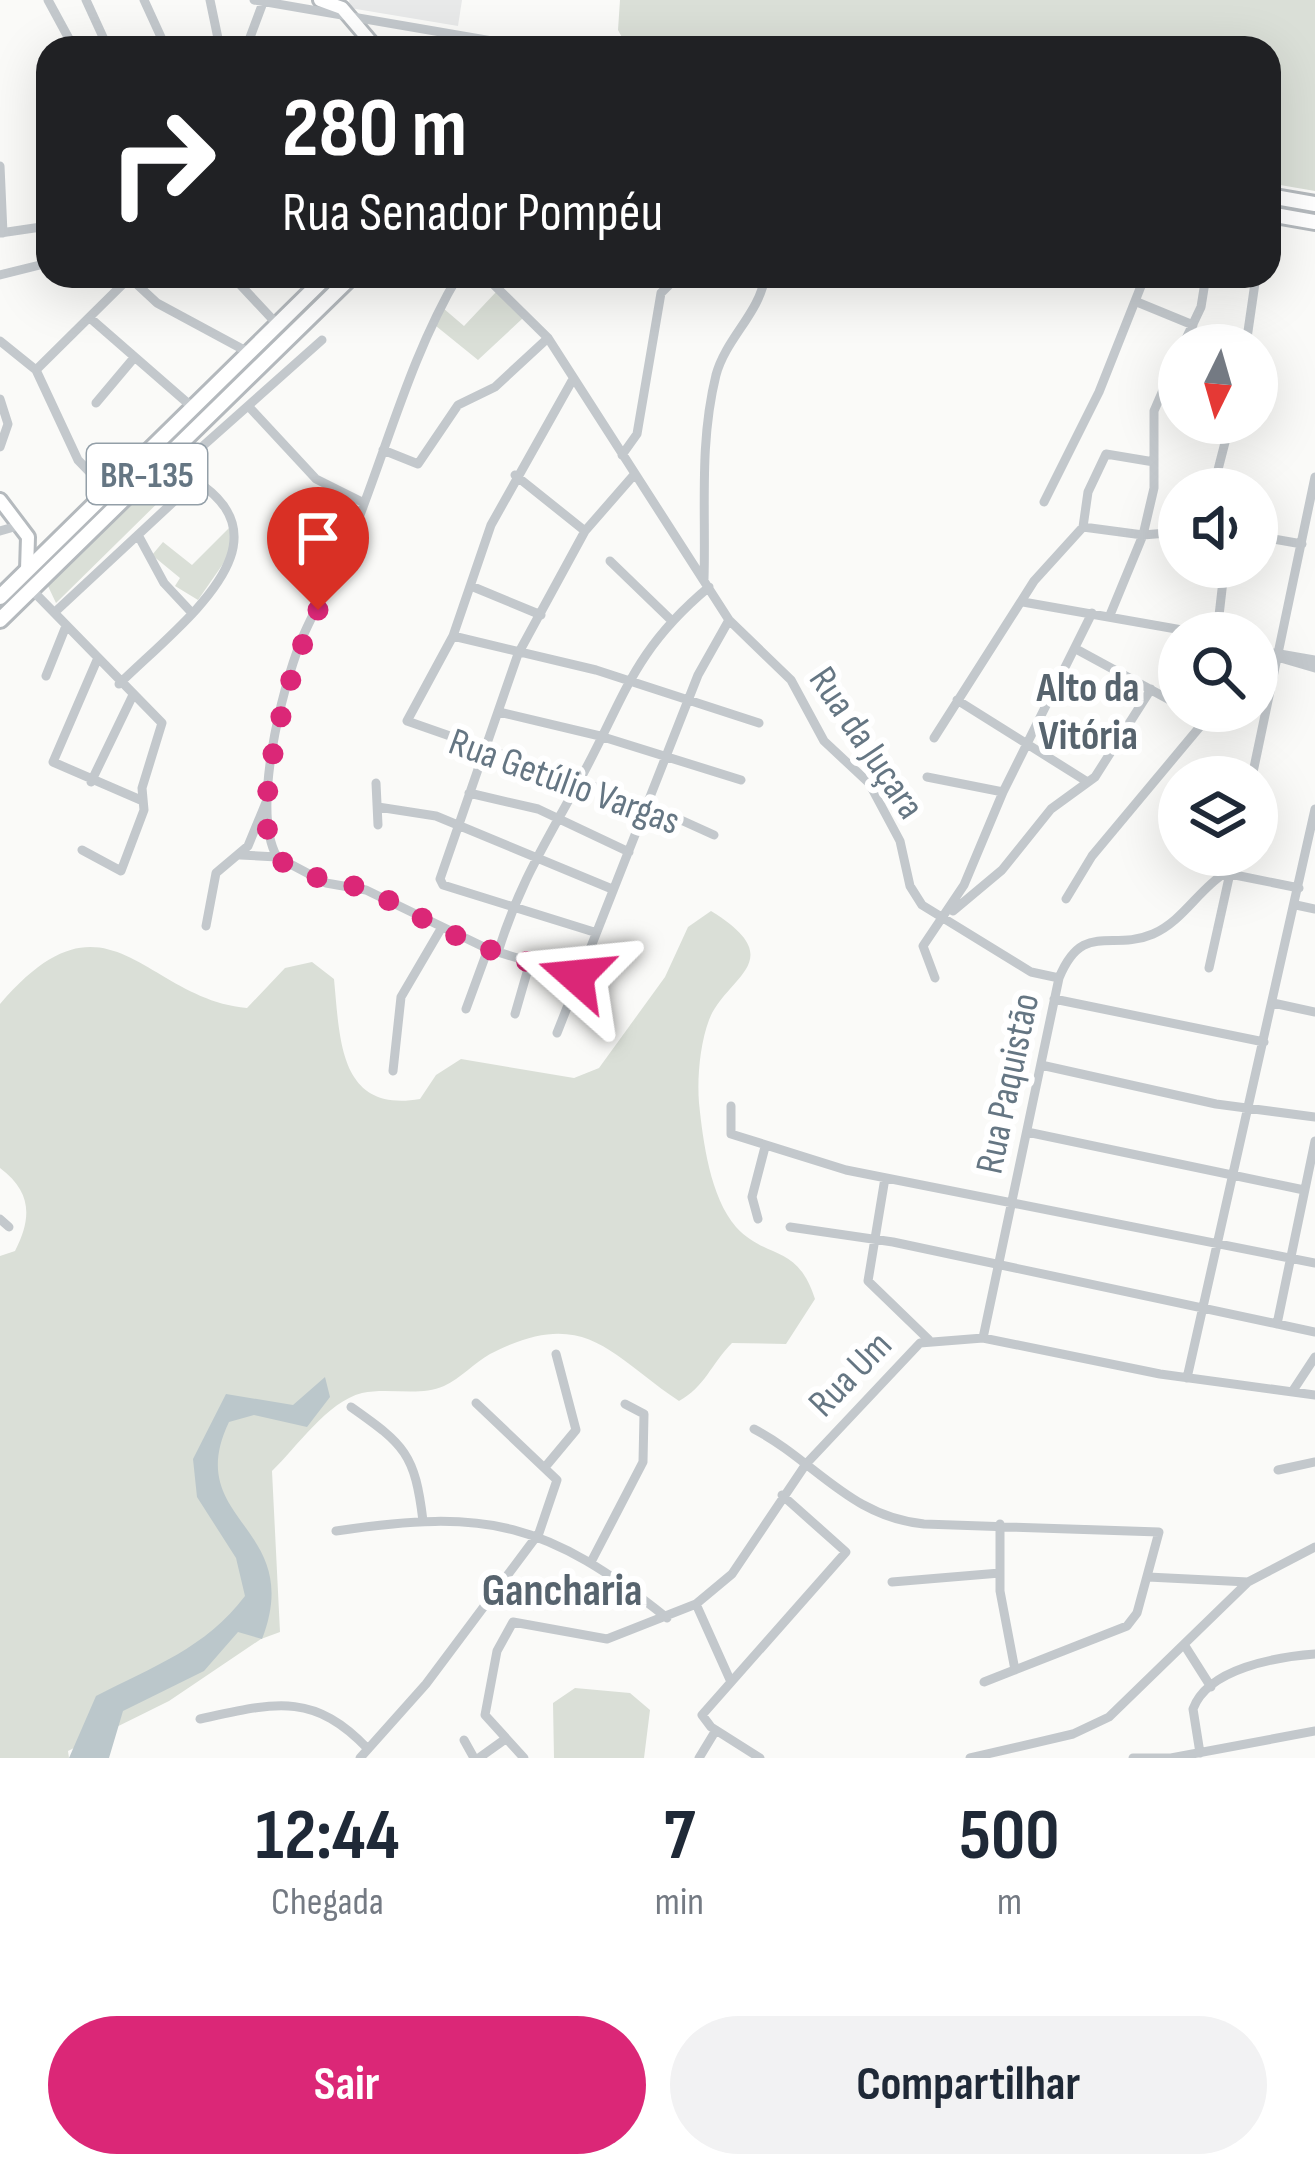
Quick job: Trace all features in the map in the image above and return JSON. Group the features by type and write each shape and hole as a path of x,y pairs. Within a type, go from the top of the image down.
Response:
{"highway":[{"path":"1281,198 1315,203"},
{"path":"1281,216 1315,222"},
{"name":"BR-135","path":"0,620 67,531 313,288"},
{"name":"BR-135","path":"0,597 32,580 339,288"},
{"path":"184,436 230,384 232,378 224,374"}],"main road":[{"path":"320,0 337,4 366,36"},
{"path":"0,500 23,527 31,548 32,580"},
{"path":"23,527 46,536 67,531"}],"street":[{"path":"48,0 68,36"},
{"path":"86,0 102,36"},
{"path":"145,0 161,36"},
{"path":"210,0 218,36"},
{"path":"250,36 260,1 482,36"},
{"path":"0,166 2,233 36,228"},
{"path":"0,275 36,266"},
{"path":"35,370 119,288"},
{"path":"142,288 157,303 246,351"},
{"path":"243,288 275,322"},
{"path":"277,857 270,844 269,795 281,708 300,643 330,588 453,288"},
{"name":"Rua da Juçara","path":"496,288 548,338 729,620 791,680 824,741 869,783 900,842 912,892 1031,972 1059,978"},
{"path":"622,455 637,434 661,293 666,288"},
{"path":"466,1009 532,859 580,781 626,679 670,619 706,583 702,457 717,372 736,328 763,288"},
{"path":"1044,502 1141,288"},
{"path":"1193,324 1203,288"},
{"path":"1249,324 1254,288"},
{"path":"1137,302 1191,324"},
{"path":"90,318 191,406"},
{"path":"383,450 418,464 458,405 495,387 548,338"},
{"path":"177,469 250,409 322,340"},
{"path":"0,341 35,370 78,460 107,490"},
{"path":"96,403 133,359"},
{"path":"573,379 491,525 453,636 626,679 759,723"},
{"path":"0,400 8,424 0,447"},
{"path":"1110,615 1143,535 1158,402"},
{"path":"250,409 316,479 364,503"},
{"path":"934,738 1034,581 1083,527 1088,492 1108,451 1154,462"},
{"path":"119,684 192,613 237,544 227,514 198,479 159,462"},
{"path":"515,475 585,531"},
{"path":"594,932 513,903 443,885 440,874 518,654 585,531 633,476"},
{"path":"1278,629 1315,477"},
{"path":"55,612 198,479"},
{"path":"0,531 23,527"},
{"path":"1083,527 1158,534"},
{"path":"138,535 164,583 192,613"},
{"path":"1278,540 1302,544"},
{"path":"610,561 670,619"},
{"path":"32,580 66,626 163,728 142,785 143,801 121,871 82,850"},
{"path":"471,586 541,615"},
{"path":"1023,602 1158,625"},
{"path":"935,978 923,946 945,917 1092,613"},
{"path":"557,1033 688,702 729,620"},
{"path":"46,676 66,626"},
{"name":"Rua Getúlio Vargas","path":"453,636 406,721 650,806 714,835"},
{"path":"1076,649 1158,693"},
{"path":"1278,656 1315,664"},
{"path":"97,661 54,756 60,768 143,801"},
{"path":"945,917 1002,870 1041,819 1099,772 1150,689"},
{"path":"91,782 132,697"},
{"path":"957,700 1086,781"},
{"path":"499,712 600,736 741,781"},
{"path":"1066,899 1092,856 1197,732"},
{"path":"927,777 1003,791"},
{"path":"376,783 378,825"},
{"path":"470,793 559,818 629,852"},
{"path":"240,856 269,795"},
{"path":"378,807 411,808 613,889"},
{"path":"1187,1378 1315,809"},
{"path":"206,926 212,881 221,867 240,856 277,857 326,883 366,890 493,951 576,976"},
{"name":"Rua Paquistão","path":"983,1338 1059,978 1083,944 1154,934 1225,876"},
{"path":"1209,968 1230,876"},
{"path":"1251,876 1299,888"},
{"path":"1296,905 1315,909"},
{"path":"393,1071 401,997 442,928"},
{"path":"515,1014 530,962"},
{"path":"1054,999 1264,1042"},
{"path":"1273,1003 1315,1012"},
{"path":"1041,1065 1249,1109 1315,1118"},
{"path":"731,1106 731,1133 765,1148 885,1178 1012,1199 1315,1263"},
{"path":"1027,1132 1304,1190"},
{"path":"1277,1324 1315,1141"},
{"path":"758,1220 752,1197 765,1148"},
{"path":"885,1178 868,1283 929,1340"},
{"path":"790,1227 876,1239 1315,1332"},
{"name":"Rua Um","path":"504,1740 485,1713 497,1651 511,1625 607,1639 697,1604 732,1574 806,1464 901,1358 929,1340 983,1338 1187,1378 1315,1395"},
{"path":"546,1466 576,1430 556,1354"},
{"path":"1292,1392 1315,1358"},
{"path":"200,1719 302,1705 338,1718 364,1754 426,1684 539,1534 557,1480 476,1403"},
{"path":"591,1562 643,1462 644,1414 625,1405"},
{"path":"351,1407 393,1437 411,1457 423,1521"},
{"path":"754,1429 806,1464 846,1499 890,1518 924,1524 1159,1532 1137,1613 1127,1626 984,1682"},
{"path":"1278,1470 1315,1462"},
{"path":"760,1758 716,1730 702,1714 846,1555 844,1546 782,1495"},
{"path":"336,1531 423,1521 503,1524 539,1534 591,1562 668,1618"},
{"path":"1000,1524 1000,1573 1016,1670"},
{"path":"970,1758 1090,1728 1123,1707 1248,1582 1315,1547"},
{"path":"892,1582 1000,1573"},
{"path":"1148,1576 1248,1582"},
{"path":"697,1604 731,1682"},
{"path":"1185,1646 1211,1687"},
{"path":"1200,1753 1194,1706 1211,1687 1249,1667 1315,1654"},
{"path":"698,1758 716,1730"},
{"path":"1133,1758 1172,1758 1315,1730"},
{"path":"464,1740 476,1758 504,1740 524,1758"}],"shaded area":[{"path":"349,0 462,0 458,26 350,8"},
{"path":"620,0 1315,0 1315,191 1281,185 1281,36 621,36"},
{"path":"496,292 523,318 478,360 436,326 443,308 464,326"},
{"path":"170,471 182,479 56,603 47,584 159,473"},
{"path":"231,526 234,548 198,600 175,586 180,578 152,555 163,542 192,565"},
{"path":"711,911 735,928 750,956 747,968 717,1005 703,1040 698,1093 706,1151 714,1185 736,1227 791,1261 808,1281 815,1299 786,1344 732,1343 702,1382 679,1401 594,1342 550,1334 490,1354 434,1389 372,1391 349,1398 325,1415 272,1471 280,1632 261,1639 169,1701 68,1751 69,1758 0,1758 0,1256 15,1251 26,1206 18,1186 0,1168 0,1004 37,968 70,950 98,948 125,955 211,1000 247,1008 285,968 312,962 334,979 342,1047 359,1083 373,1095 420,1099 436,1075 461,1059 574,1078 599,1068 665,977 688,927"},
{"path":"325,1377 330,1397 307,1427 254,1415 229,1422 218,1455 220,1482 230,1505 269,1571 271,1601 262,1639 238,1632 204,1671 123,1711 109,1758 69,1758 96,1696 195,1643 245,1596 236,1558 197,1497 193,1459 226,1394 293,1405"},
{"path":"575,1688 630,1693 650,1710 644,1758 554,1758 553,1703"}],"district":[{"name":"Alto da Vitória","path":"1088,710"},
{"name":"Gancharia","path":"562,1589"}],"route":[{"path":"318,610 300,643 277,730 269,795 270,844 277,857 326,883 344,882 377,895 488,949 576,976"}]}
